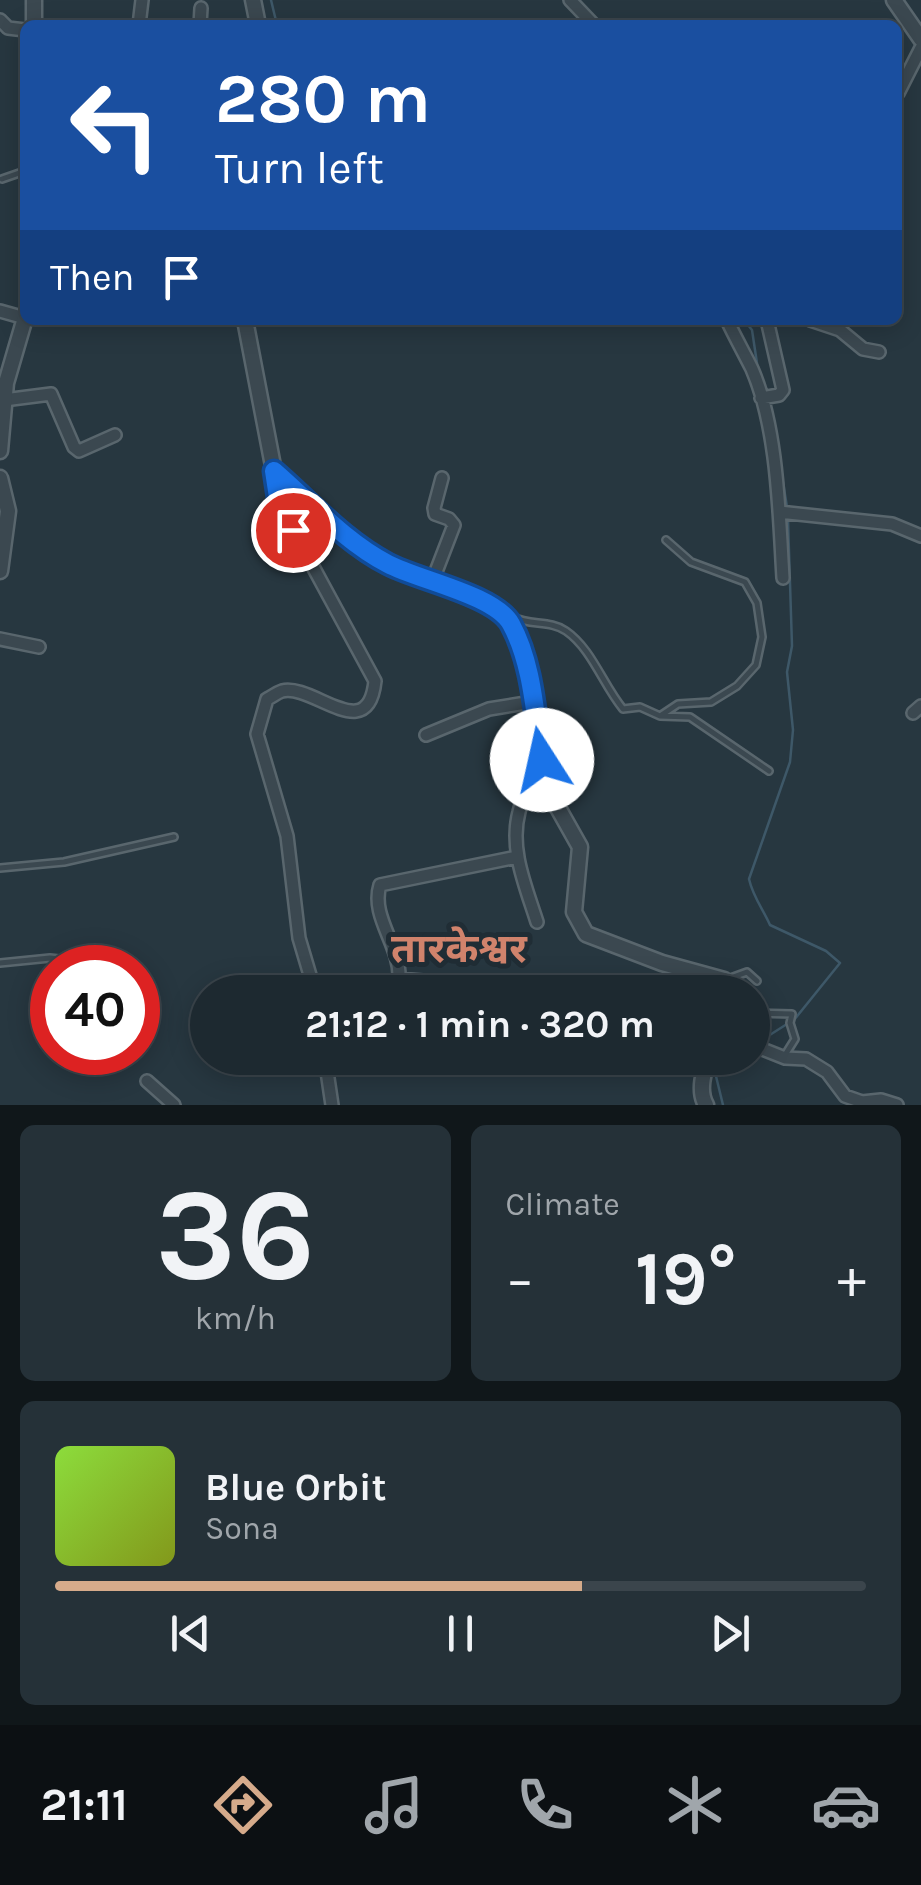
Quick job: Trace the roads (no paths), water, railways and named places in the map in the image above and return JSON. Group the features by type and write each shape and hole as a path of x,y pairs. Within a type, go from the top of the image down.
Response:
{"street":[{"path":"570,0 589,20"},
{"path":"894,0 921,39"},
{"path":"201,20 202,8"},
{"path":"902,85 921,48"},
{"path":"0,451 4,400 23,325"},
{"path":"246,325 279,504 376,682 374,696 364,708 351,712 283,690 267,699 256,734 287,836 299,938 310,975"},
{"path":"730,325 761,398 777,478 783,578"},
{"path":"761,398 779,395 782,386 768,325"},
{"path":"825,325 840,330 863,348 879,352"},
{"path":"4,400 53,396 79,451 115,435"},
{"path":"274,471 349,539 388,564 497,608 511,622 526,664 542,760 553,799 580,847 574,912 586,934 698,975"},
{"path":"0,478 8,511 0,571"},
{"path":"432,582 454,525 450,519 436,514 434,508 442,478"},
{"path":"779,512 892,524 921,536"},
{"path":"0,639 40,647"},
{"path":"426,736 489,709 532,702"},
{"path":"537,922 517,857 519,810 542,760"},
{"path":"399,975 400,962 381,918 377,894 380,885 517,857"},
{"path":"770,1052 785,1058 806,1058 826,1072 845,1096 862,1102 881,1100 897,1105"},
{"path":"328,1075 332,1105"},
{"path":"703,1075 706,1105"},
{"path":"147,1081 174,1105"}],"lane":[{"path":"660,716 678,704 711,702 737,686 756,665 762,637 757,603 744,582 691,562 666,540"},
{"path":"497,608 524,623 544,623 565,630 597,668 608,691 623,709 640,708 660,716 690,716 768,770"},
{"path":"0,868 64,862 174,837"},
{"path":"0,963 30,960"},
{"path":"770,1013 792,1014 795,1039 787,1046 785,1058"}],"waterway":[{"path":"271,0 276,20"},
{"path":"748,325 758,370"},
{"path":"782,476 787,507"},
{"path":"788,520 792,646 787,672 793,730 790,762 749,879 770,925 826,951 840,963 794,1020"},
{"path":"770,1035 787,1024"},
{"path":"716,1075 723,1105"}],"district":[{"name":"तारकेश्वर","path":"459,948"}]}
